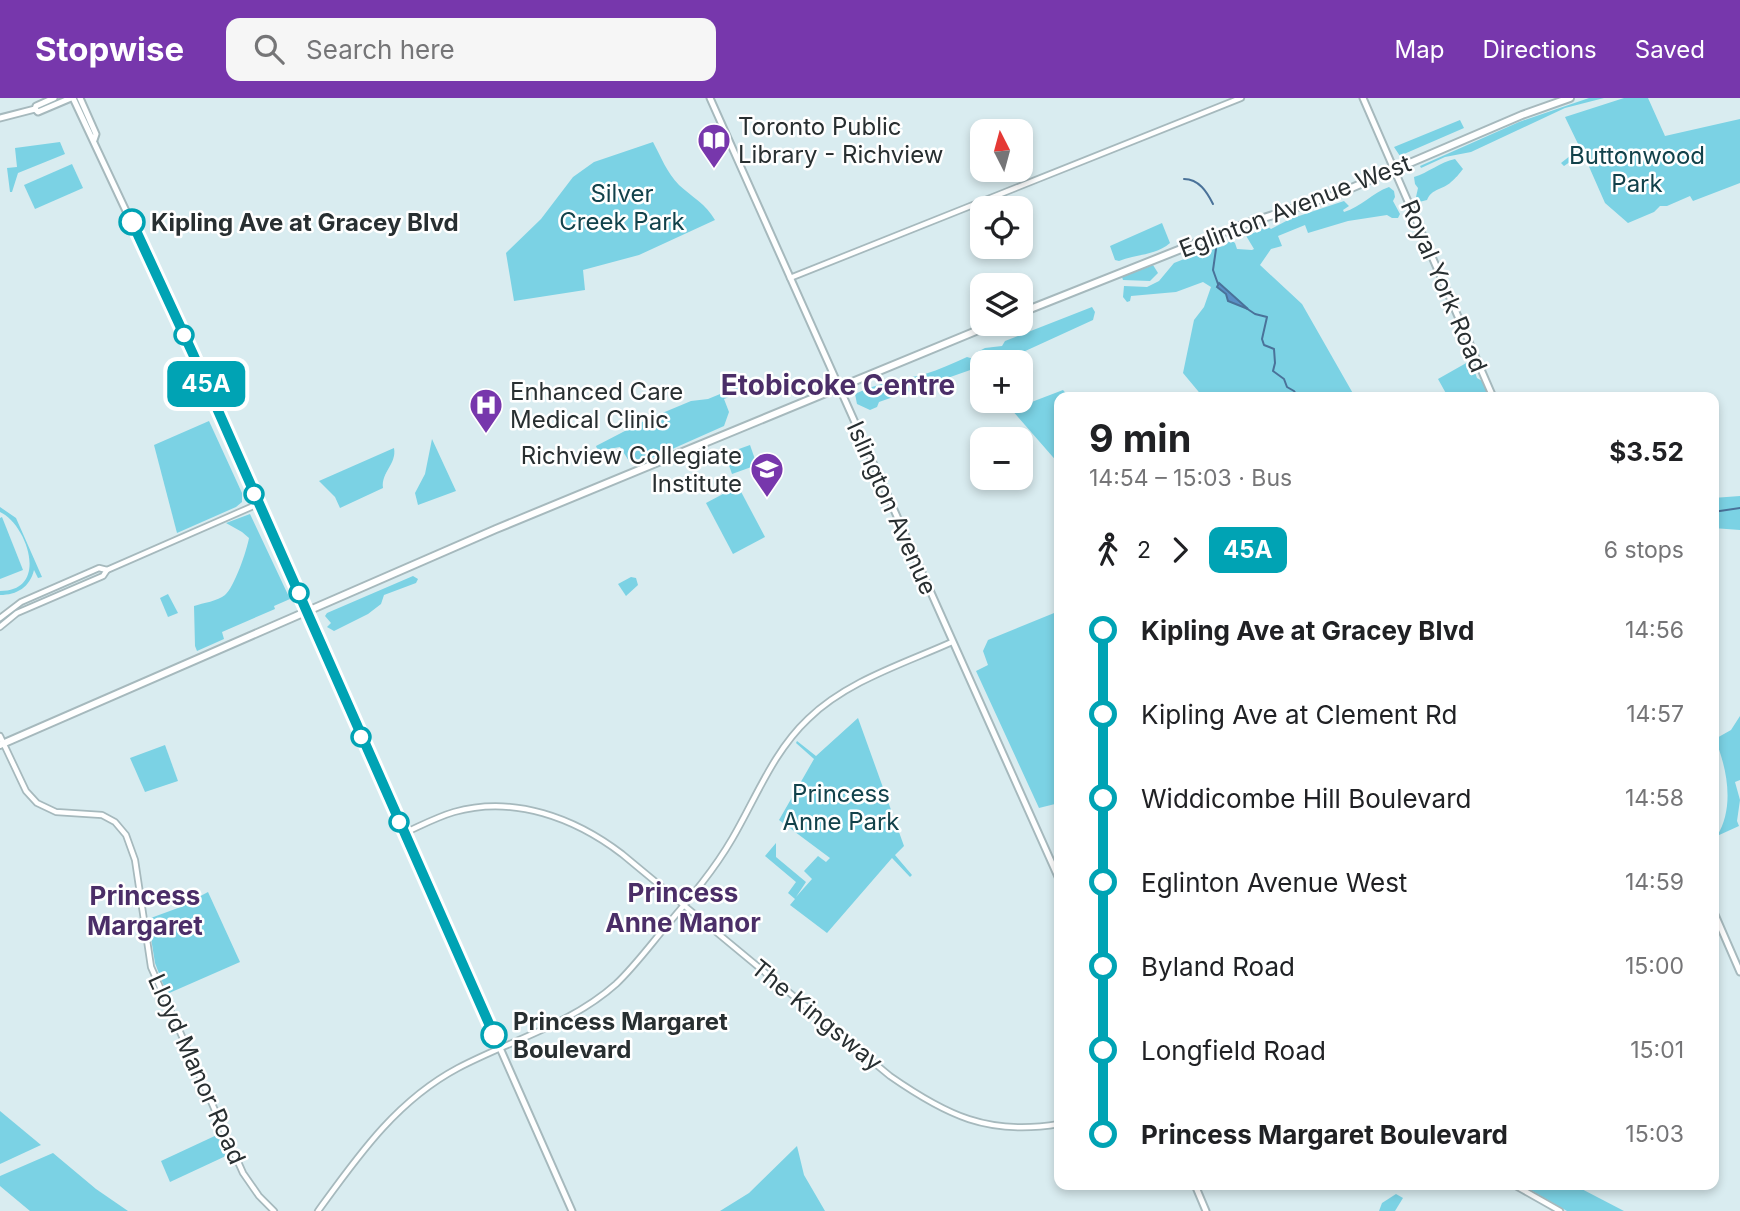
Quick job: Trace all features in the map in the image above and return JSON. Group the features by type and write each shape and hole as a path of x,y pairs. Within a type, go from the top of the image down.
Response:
{"main road":[{"path":"0,118 35,109 54,98"},
{"path":"35,109 38,112 72,98 90,137 94,140 193,354 572,1211"},
{"path":"80,98 96,134 94,140"},
{"name":"Islington Avenue","path":"710,98 1054,868"},
{"name":"Royal York Road","path":"1363,98 1491,392"},
{"name":"Eglinton Avenue West","path":"1033,308 1239,226 1335,195 1521,115 1570,98"},
{"path":"2,744 307,611 838,386 970,333"},
{"path":"1719,924 1740,972"},
{"path":"1197,1190 1206,1211"}],"street":[{"path":"790,278 1241,98"},
{"path":"0,627 15,610 103,576 107,570 258,505"},
{"path":"0,618 99,568 107,570"},
{"path":"318,1211 359,1155 398,1111 444,1076 564,1019 607,991 637,962 724,853 790,737 808,718 849,688 952,642"},
{"name":"Lloyd Manor Road","path":"0,736 26,791 37,803 56,812 102,815 115,822 126,835 134,854 151,967 243,1173 259,1196 275,1211"},
{"name":"The Kingsway","path":"404,833 447,814 468,809 509,807 547,813 580,826 684,905 890,1076 931,1104 964,1119 990,1125 1017,1127 1054,1124"},
{"path":"1523,1190 1560,1211"}],"green space":[{"path":"1589,98 1604,98 1565,108 1471,152 1445,157 1421,168 1420,166 1519,122"},
{"name":"Buttonwood Park","path":"1624,98 1648,98 1665,136 1740,119 1740,183 1693,201 1690,196 1667,206 1660,206 1654,212 1628,223 1605,203 1583,153 1564,166 1561,163 1580,148 1565,117"},
{"path":"1460,120 1464,128 1400,156 1394,147"},
{"path":"60,142 65,154 18,173 10,192 7,168 17,167 15,148"},
{"name":"Silver Creek Park","path":"653,142 675,180 703,205 715,220 639,255 583,270 585,290 514,301 506,253 541,219 573,177 594,162"},
{"path":"1455,159 1463,169 1459,174 1448,185 1432,193 1427,200 1419,202 1414,177"},
{"path":"72,164 83,188 35,209 24,185"},
{"path":"1389,187 1394,191 1393,201 1400,214 1398,218 1387,215 1348,221 1308,233 1305,225 1278,236 1282,246 1271,249 1260,265 1302,304 1352,392 1199,392 1183,373 1194,320 1204,307 1211,287 1203,282 1176,292 1131,296 1127,302 1123,297 1124,286 1147,287 1159,281 1174,263 1224,246 1231,240 1237,249 1252,250 1254,249 1245,234 1254,233 1267,226 1271,229 1290,219 1344,201 1349,206 1344,212"},
{"path":"1162,223 1170,243 1151,253 1115,260 1110,246"},
{"path":"1153,265 1158,273 1150,281 1123,280 1122,277"},
{"path":"1092,307 1095,312 1093,320 1027,350 981,350 1002,346 1005,341 1018,336 1033,336 1033,330"},
{"path":"970,358 970,370 879,402 877,407 870,410 857,404 855,394 863,390"},
{"path":"1468,362 1472,364 1477,378 1482,381 1488,392 1445,392 1438,379"},
{"path":"742,385 744,391 724,399 729,412 724,426 643,462 629,461 620,447 598,451 596,446 648,419 691,401 708,399"},
{"path":"1054,393 1054,458 1033,434 1033,427 1027,427 1014,413 1033,413 1033,401"},
{"path":"209,421 242,493 242,502 177,533 154,445"},
{"path":"432,439 456,491 418,505 415,493 425,474"},
{"path":"750,445 757,465 732,474 725,454"},
{"path":"394,448 383,488 340,508 335,497 319,481"},
{"path":"738,486 765,537 733,554 706,503"},
{"path":"1740,496 1740,530 1719,528 1719,498"},
{"path":"0,507 16,518 42,577 38,578 34,570 22,589 0,595 0,591 16,588 25,580 29,569 29,556 18,529 0,512"},
{"path":"250,514 290,599 274,606 275,609 222,632 224,639 197,651 194,606 218,599 229,591 248,544 249,538 226,523"},
{"path":"2,517 23,570 0,579 0,518"},
{"path":"413,576 418,579 416,583 384,595 381,604 368,614 334,631 327,627 331,623 325,616 327,613"},
{"path":"631,577 636,578 638,585 626,596 618,584"},
{"path":"168,594 178,613 168,617 160,598"},
{"path":"1054,613 1054,804 1039,808 976,671 988,665 983,651 988,640"},
{"path":"1740,716 1740,780 1735,782 1740,800 1737,821 1739,826 1719,835 1726,813 1727,788 1719,750 1719,737 1731,730"},
{"name":"Princess Anne Park","path":"858,718 904,846 895,855 912,875 910,877 892,858 827,933 790,905 795,899 788,893 796,882 765,856 776,843 776,857 806,882 796,897 812,879 804,871 818,856 826,862 830,858 779,820 814,759 796,743 797,741 816,756"},
{"path":"165,745 178,781 145,792 130,758"},
{"path":"208,892 240,962 167,994 155,963 148,919 178,908"},
{"path":"0,1111 41,1145 0,1164"},
{"path":"219,1134 228,1155 170,1182 161,1161"},
{"path":"797,1146 804,1175 825,1211 720,1211 749,1193"},
{"path":"53,1153 96,1189 128,1211 30,1211 0,1186 0,1176"},
{"path":"1531,1190 1584,1190 1624,1211 1567,1211"},
{"path":"1396,1194 1403,1198 1395,1211 1379,1211 1382,1203"}],"shaded area":[{"path":"1219,283 1248,309 1228,301 1226,294 1217,287"}],"waterway":[{"path":"1184,179 1198,184 1213,204"},
{"path":"1216,249 1213,270 1218,284"},
{"path":"1246,308 1267,317 1262,339 1264,345 1274,349 1273,371 1295,392"},
{"path":"1719,511 1740,508"}],"bus line":[{"name":"45A","path":"132,222 494,1035"}],"place":[{"name":"Toronto Public Library - Richview","path":"714,170"},
{"name":"Kipling Ave at Gracey Blvd","path":"132,222"},
{"name":"Enhanced Care Medical Clinic","path":"486,435"},
{"name":"Richview Collegiate Institute","path":"767,499"},
{"name":"Princess Margaret Boulevard","path":"494,1035"}],"district":[{"name":"Etobicoke Centre","path":"838,385"},
{"name":"Princess Anne Manor","path":"683,907"},
{"name":"Princess Margaret","path":"145,910"}]}
